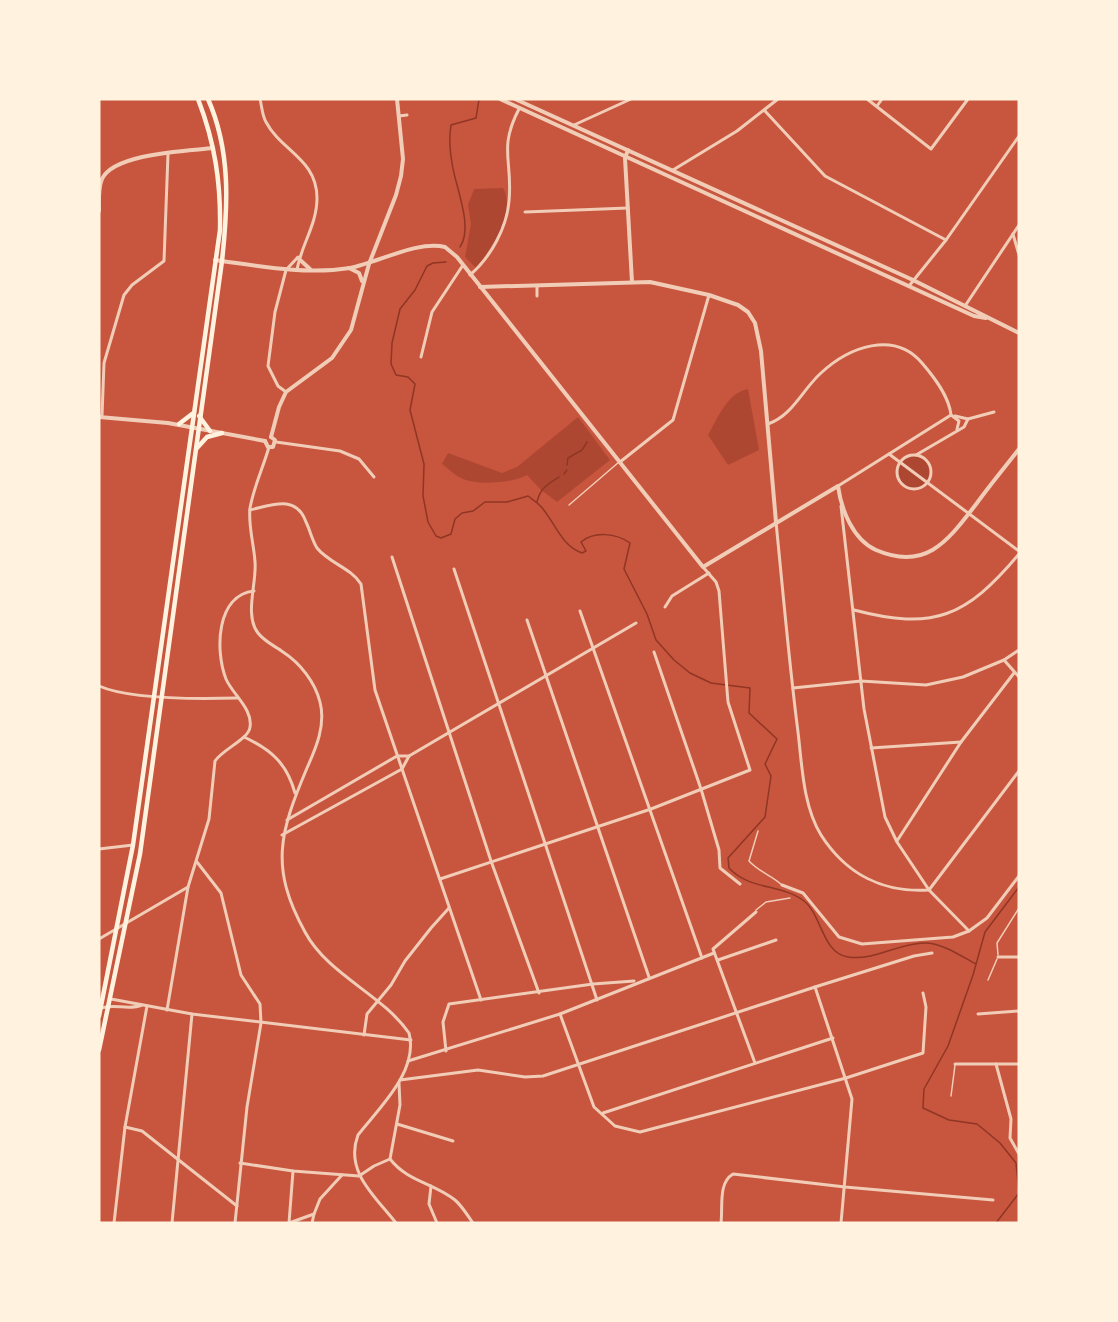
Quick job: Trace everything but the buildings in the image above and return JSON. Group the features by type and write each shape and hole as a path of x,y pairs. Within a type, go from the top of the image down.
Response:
{"main road":[{"path":"99,1016 133,845 190,428 220,230 221,188 213,148 198,99"},
{"path":"99,1050 111,1002 140,854 222,261 228,188 226,162 208,99"},
{"path":"213,148 223,153 226,162"},
{"path":"180,424 192,414"},
{"path":"199,416 210,431"},
{"path":"195,450 205,438 222,433"},
{"path":"133,845 139,847 140,854"}],"street":[{"path":"260,99 269,126 309,169 314,178 317,198 310,233 297,270"},
{"path":"265,441 271,437 279,407 286,392 337,352 351,330 369,264 401,176 403,159 398,99"},
{"path":"500,99 962,311 987,318"},
{"path":"515,99 914,280 1019,333"},
{"path":"573,126 630,99"},
{"path":"671,171 765,111 778,99"},
{"path":"867,99 931,149 968,99"},
{"path":"877,106 882,99"},
{"path":"470,275 495,243 507,214 510,199 507,137 519,109"},
{"path":"765,111 825,176 946,240"},
{"path":"399,116 407,115"},
{"path":"909,286 946,240 1019,136"},
{"path":"99,211 103,177 112,168 128,161 213,148"},
{"path":"628,150 625,158 632,282"},
{"path":"168,154 164,261 132,285 124,295 104,363 100,417 180,424 198,430 265,441 270,447"},
{"path":"99,173 103,177"},
{"path":"525,212 628,208"},
{"path":"962,311 1019,225"},
{"path":"1013,233 1019,255"},
{"path":"825,247 828,241"},
{"path":"215,260 286,270 349,268 414,249 441,244 451,251 463,265 709,573 719,591 726,681 750,768 748,771 651,808 439,879"},
{"path":"286,392 278,386 268,366 275,312 286,270 301,254"},
{"path":"299,259 311,270"},
{"path":"420,357 432,312 463,265"},
{"path":"349,268 359,273 363,283"},
{"path":"479,287 650,282 709,295 738,305 748,312 755,322 761,351 776,522 805,790 820,833 838,857 859,875 882,886 907,892 929,890 1019,771"},
{"path":"537,286 537,296"},
{"path":"620,462 673,420 709,295"},
{"path":"768,424 787,413 813,381 831,366 864,346 876,344 893,345 913,352 935,378 953,416 959,422 957,429"},
{"path":"703,567 953,416 968,419 994,412"},
{"path":"916,455 930,463 932,471 927,484 919,489 904,486 897,477 899,463 904,458 916,455 964,427 968,419"},
{"path":"271,437 276,442 340,451 359,459 374,477"},
{"path":"276,442 270,447 254,488 250,510 255,563 252,614 256,632 299,664 320,702 322,722 315,752 282,835 285,881 305,934 322,954 405,1027 411,1040 400,1082 397,1124 390,1159"},
{"path":"840,501 857,537 864,544 880,552 899,556 913,557 933,552 951,537 1019,449"},
{"path":"853,610 888,619 913,621 942,616 972,602 999,579 1019,553 889,454"},
{"path":"838,486 861,681 885,817 897,842 929,890 969,931"},
{"path":"250,510 283,502 293,504 301,510 317,548 334,564 356,576 361,584 375,690 481,1000"},
{"path":"392,557 491,861 538,993"},
{"path":"454,569 597,1000"},
{"path":"665,607 672,596 709,573"},
{"path":"168,1010 188,886 209,819 215,760 225,749 244,737 250,730 251,717 226,679 222,662 223,620 228,605 246,591 254,591"},
{"path":"580,611 702,958"},
{"path":"527,620 649,977"},
{"path":"286,821 397,756 409,756 636,623"},
{"path":"793,688 861,681 926,685 963,677 1004,660 1019,650"},
{"path":"654,652 701,789 719,850 720,868 740,884"},
{"path":"1004,660 1019,677"},
{"path":"897,842 961,742 1014,673"},
{"path":"99,686 108,690 153,696 237,698"},
{"path":"244,737 280,760 290,776 296,795"},
{"path":"871,748 961,742"},
{"path":"282,835 402,769 409,756"},
{"path":"99,849 133,845"},
{"path":"197,862 221,893 241,975 260,1004 261,1023 240,1163 235,1223"},
{"path":"782,885 803,893 817,906 833,931 852,943 953,937 969,931 987,918 1019,876"},
{"path":"99,939 188,886"},
{"path":"364,1035 366,1014 391,986 405,961 449,908"},
{"path":"407,1061 446,1051 560,1014 638,981 702,958 714,951 756,912"},
{"path":"718,960 776,940"},
{"path":"714,951 755,1063"},
{"path":"396,1223 359,1176 355,1156 358,1135 400,1082 478,1070 534,1078 814,987 914,956 932,953"},
{"path":"998,957 1019,957"},
{"path":"446,1051 442,1036 446,1008 449,1004 593,984 638,981"},
{"path":"814,987 852,1099 841,1223"},
{"path":"560,1014 594,1107 615,1126 640,1132 846,1078 923,1053 926,1006 923,993"},
{"path":"101,1008 111,1002 135,1008 142,1005 261,1023 411,1040"},
{"path":"114,1223 125,1127 147,1006"},
{"path":"978,1014 1019,1011"},
{"path":"172,1223 180,1163 192,1014"},
{"path":"603,1113 833,1038"},
{"path":"955,1064 1019,1064"},
{"path":"996,1064 1011,1119 1010,1138 1019,1154"},
{"path":"397,1124 453,1141"},
{"path":"125,1127 142,1131 237,1206"},
{"path":"240,1163 292,1171 359,1176 390,1159"},
{"path":"390,1159 409,1178 431,1186 456,1200 473,1223"},
{"path":"292,1171 289,1223 314,1214"},
{"path":"721,1223 723,1185 726,1178 733,1174 993,1200"},
{"path":"312,1223 320,1199 342,1175"},
{"path":"431,1186 429,1204 437,1223"}],"lane":[{"path":"569,505 620,462"},
{"path":"758,831 749,861 758,870 782,885"},
{"path":"756,912 766,902 790,898"},
{"path":"988,980 998,957 997,943 1019,908"},
{"path":"951,1096 955,1064"}],"shaded area":[{"path":"503,188 507,208 505,219 495,241 476,268 465,257 471,224 468,205 474,189"},
{"path":"748,389 759,450 728,465 708,435 734,395"},
{"path":"578,417 610,460 557,502 527,475 504,482 476,482 458,477 442,464 448,453 502,473 517,467"},
{"path":"914,455 926,460 931,472 926,484 914,489 902,484 897,472 902,460"}],"waterway":[{"path":"460,247 465,229 451,159 450,130 451,125 476,118 479,99"},
{"path":"446,262 427,266 415,290 400,309 392,343 391,364 396,375 408,377 415,384 410,410 424,464 423,496 428,522 436,536 441,538 451,534 455,519 462,513 473,511 485,502 507,502 528,496 542,507 564,540 575,550 582,553 586,551 581,542 586,538 599,535 612,535 630,543 624,569 647,614 656,640 674,660 690,673 711,683 750,688 749,713 777,739 765,764 771,776 765,817 728,858 729,868 746,880 786,892 804,901 815,915 827,941 839,954 858,958 925,943 945,948 976,964"},
{"path":"567,465 568,458 582,450 587,442"},
{"path":"564,474 567,470"},
{"path":"537,502 542,490 559,477"},
{"path":"996,1223 1019,1193 1016,1163 1000,1143 977,1124 949,1120 923,1108 924,1089 948,1046 973,975 985,932 1019,887"}]}
